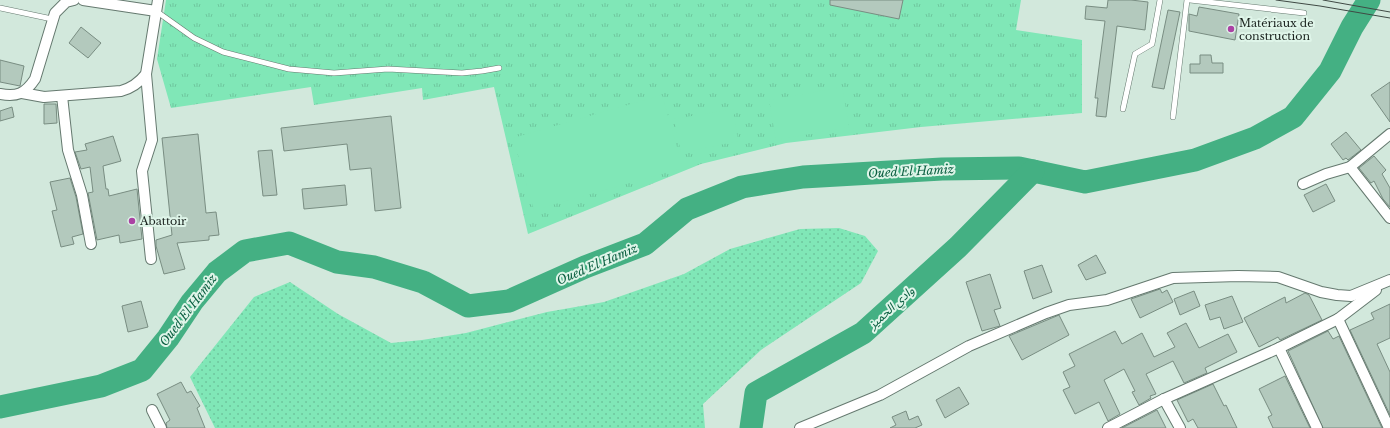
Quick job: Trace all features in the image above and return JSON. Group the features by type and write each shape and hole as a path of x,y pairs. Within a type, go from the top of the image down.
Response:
{"street":[{"path":"0,94 12,96 22,93 29,87 35,79 52,19 60,7 66,2 74,0"},
{"path":"83,0 156,12"},
{"path":"151,259 142,171 152,140 146,74 158,0"},
{"path":"22,93 44,97 121,91 131,88 146,74"},
{"path":"62,96 68,150 82,195 91,244"},
{"path":"1303,184 1326,174 1350,168 1390,134"},
{"path":"1350,168 1390,218"},
{"path":"800,428 880,395 969,346 1046,313 1069,305 1107,300 1173,278 1238,276 1278,277 1321,292 1351,296 1390,280"},
{"path":"1108,428 1164,399 1278,348 1338,319 1390,280"},
{"path":"1338,319 1389,428"},
{"path":"1278,348 1317,428"},
{"path":"1164,399 1180,428"},
{"path":"152,410 161,428"}],"lane":[{"path":"1123,109 1135,54 1152,44 1160,0"},
{"path":"1174,117 1189,0 1304,14"},
{"path":"0,8 52,19"},
{"path":"156,12 194,38 223,52 290,68 334,73 388,69 462,73 499,68"}],"green space":[{"path":"166,0 1021,0 1016,30 1082,40 1082,113 921,127 786,143 701,164 528,234 494,87 423,100 422,88 314,105 311,87 171,108 157,59"},
{"path":"842,87 849,127 776,140 769,100"},
{"path":"662,95 683,168 534,210 513,138"},
{"path":"733,109 738,141 681,153 674,119"},
{"path":"839,228 865,236 878,251 861,283 761,350 703,404 705,428 215,428 190,377 254,297 290,282 338,314 391,343 422,340 466,333 547,312 604,302 684,274 730,249 800,229"}],"building":[{"path":"830,0 903,0 899,19 830,5"},
{"path":"1108,0 1148,2 1145,30 1117,26 1106,117 1096,116 1098,98 1095,98 1105,21 1085,19 1086,6 1107,8"},
{"path":"1199,7 1239,14 1235,40 1189,31 1189,14 1197,16"},
{"path":"1168,10 1180,12 1164,89 1152,87"},
{"path":"81,27 101,43 88,58 69,43"},
{"path":"1200,55 1211,55 1212,63 1223,63 1223,73 1190,73 1190,64 1200,64"},
{"path":"0,60 24,66 20,86 0,82"},
{"path":"1390,82 1390,122 1371,95"},
{"path":"44,104 56,104 57,123 44,124"},
{"path":"12,107 14,117 0,121 0,111"},
{"path":"391,116 401,208 375,211 371,168 350,170 347,144 284,151 281,128"},
{"path":"1346,132 1361,150 1348,160 1346,158 1343,160 1331,144"},
{"path":"198,134 206,213 216,212 219,235 209,236 209,240 177,243 185,269 164,274 156,246 156,240 172,235 162,138"},
{"path":"113,136 121,161 103,166 106,189 108,189 109,196 137,189 142,239 120,243 119,235 97,240 88,193 93,192 90,167 81,169 75,152 87,150 85,144"},
{"path":"272,150 277,195 263,196 258,151"},
{"path":"1374,156 1386,170 1382,174 1390,188 1390,207 1383,199 1374,181 1371,183 1359,168"},
{"path":"70,178 76,197 83,234 72,237 74,244 61,247 52,211 57,210 50,182"},
{"path":"1326,184 1335,201 1313,212 1304,195"},
{"path":"345,185 347,205 304,209 302,189"},
{"path":"1096,255 1106,273 1086,280 1078,265"},
{"path":"1042,265 1052,292 1033,299 1024,271"},
{"path":"990,274 1001,308 994,310 1000,326 982,331 966,282"},
{"path":"1160,289 1162,293 1167,290 1173,302 1140,318 1131,299"},
{"path":"1194,291 1200,306 1180,315 1174,299"},
{"path":"1305,293 1309,295 1322,320 1280,340 1278,337 1259,347 1244,318 1285,297 1286,303"},
{"path":"1232,296 1243,322 1224,329 1220,317 1210,320 1205,305"},
{"path":"141,301 148,327 128,332 122,306"},
{"path":"1390,304 1390,338 1377,344 1390,372 1390,415 1350,330 1374,319 1371,313"},
{"path":"1059,315 1069,335 1022,360 1009,336"},
{"path":"1186,323 1199,348 1228,334 1237,352 1205,368 1207,373 1184,383 1173,361 1146,374 1156,394 1150,396 1151,398 1139,405 1132,392 1135,391 1124,369 1104,380 1120,414 1108,421 1099,402 1075,414 1063,390 1070,387 1063,372 1075,366 1069,354 1115,331 1122,344 1142,333 1154,357 1175,347 1167,333"},
{"path":"1328,331 1333,339 1339,336 1382,428 1323,428 1288,351"},
{"path":"1285,376 1310,428 1273,428 1268,417 1272,415 1259,389"},
{"path":"181,382 187,393 191,391 200,406 197,408 205,428 167,428 166,423 170,420 157,394"},
{"path":"1213,384 1224,406 1226,405 1237,428 1198,428 1193,419 1188,422 1177,400"},
{"path":"959,387 969,404 945,418 936,400"},
{"path":"1157,410 1166,428 1122,428"},
{"path":"906,411 909,420 918,416 922,425 915,428 890,428 896,425 892,417"}],"waterway":[{"name":"Oued El Hamiz","path":"0,407 101,386 142,370 168,338 192,302 217,272 245,251 289,243 337,262 374,267 423,282 468,306 509,301 585,267 645,244 687,209 742,187 803,177 942,169 1019,168 1085,182 1195,160 1255,138 1293,117 1330,71 1352,27 1369,0"},
{"name":"وادي الحميز","path":"751,428 756,393 863,333 958,247 1033,171"}],"tram line":[{"path":"1276,0 1390,18"},
{"path":"1323,0 1390,12"}],"place":[{"name":"Matériaux de construction","path":"1231,29"},
{"name":"Abattoir","path":"132,221"}]}
